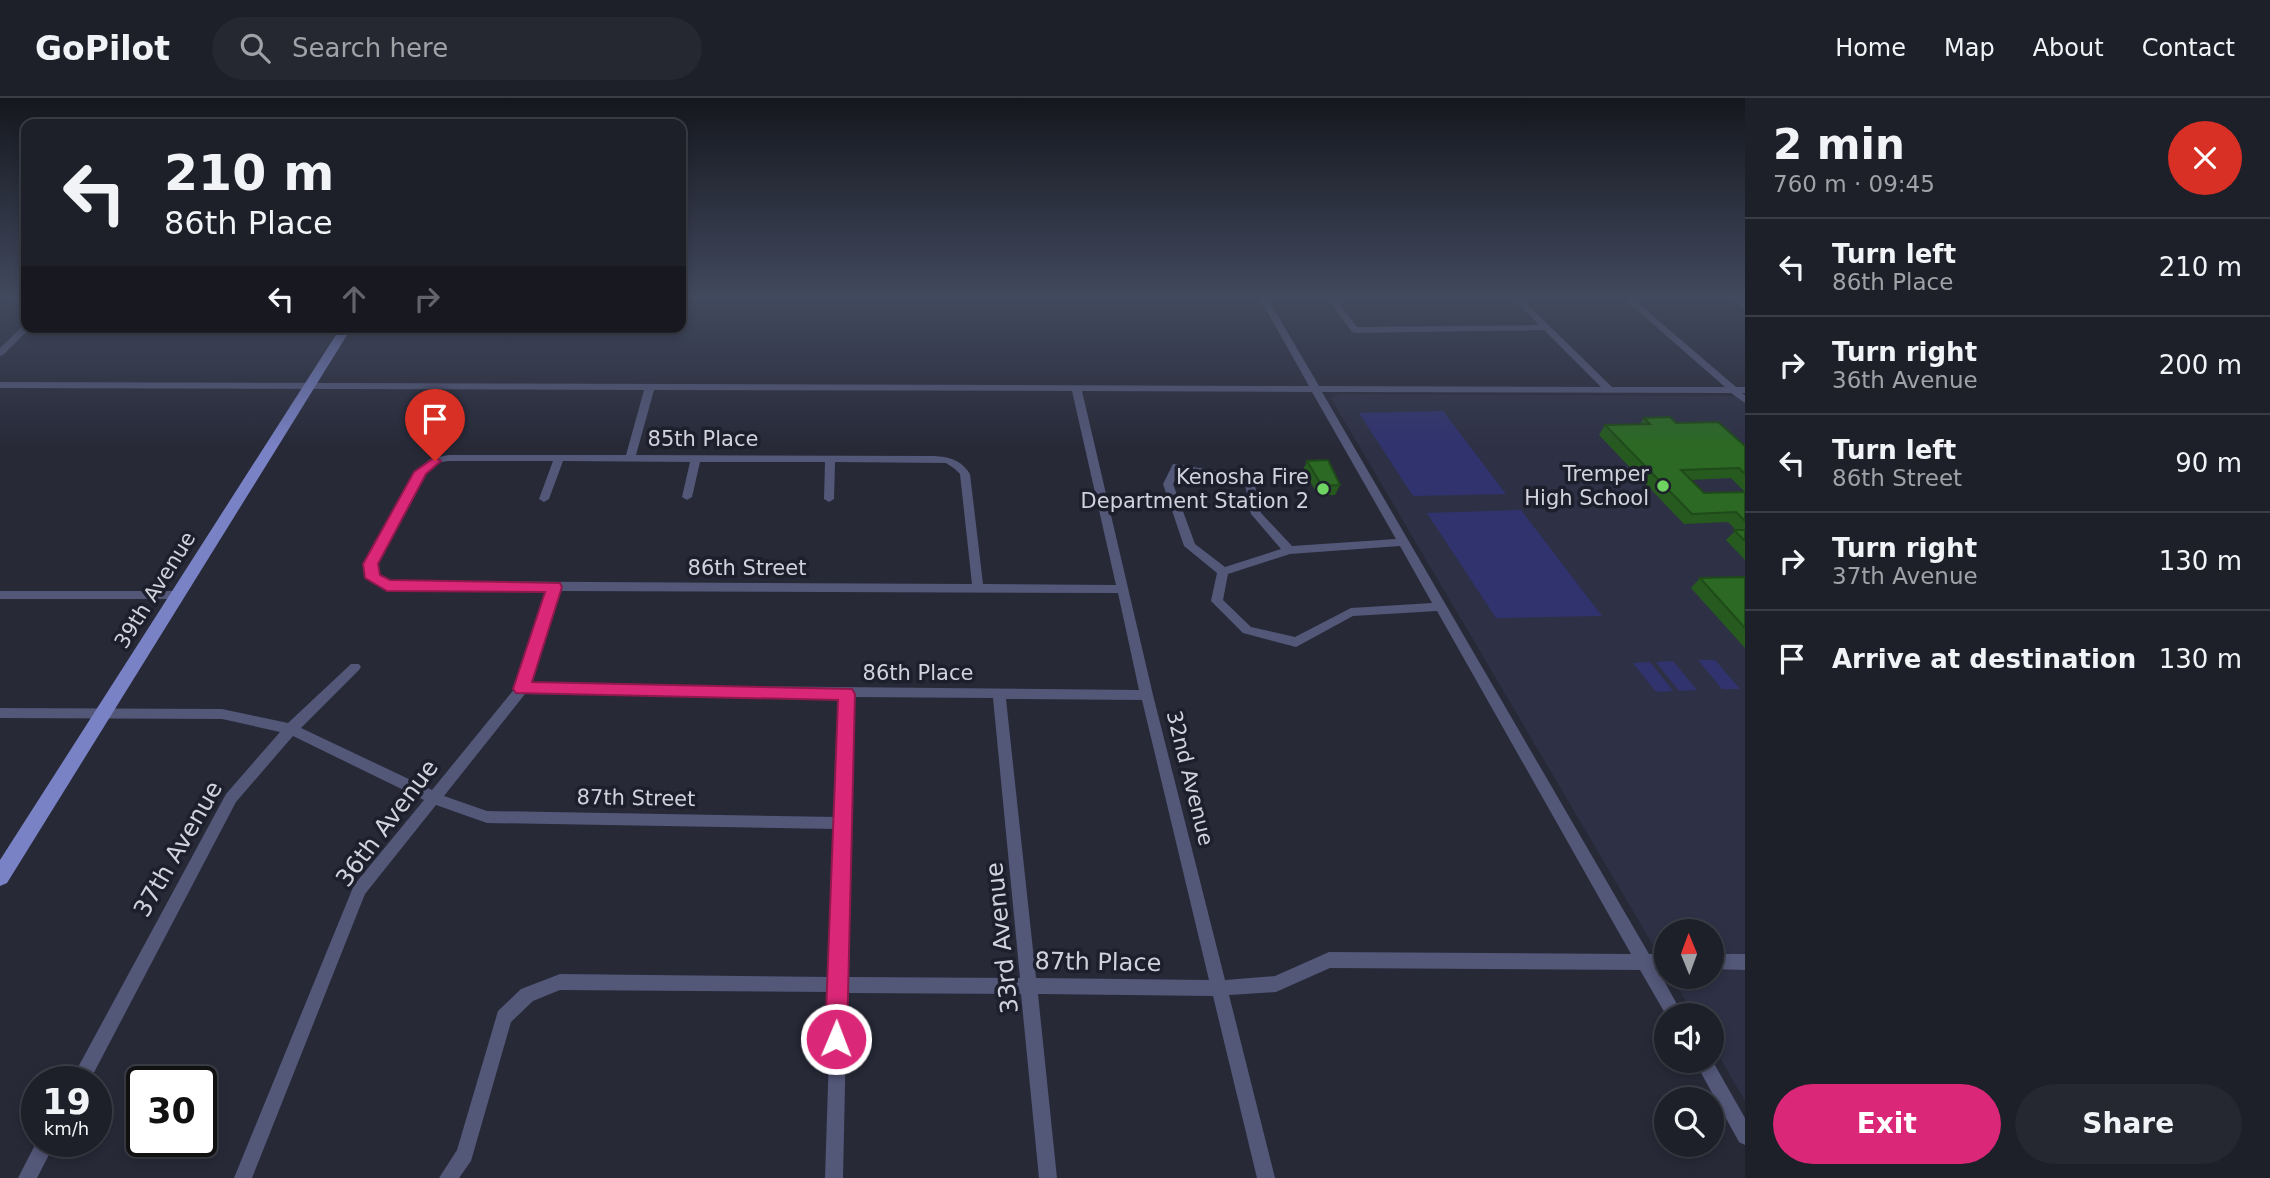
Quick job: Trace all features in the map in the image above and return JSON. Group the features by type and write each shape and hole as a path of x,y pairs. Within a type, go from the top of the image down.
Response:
{"main road":[{"name":"39th Avenue","path":"0,877 6,859 105,714 334,347"}],"street":[{"path":"1293,347 1668,1003"},
{"path":"1568,347 1609,389"},
{"path":"1684,347 1745,401"},
{"path":"0,385 1745,390"},
{"path":"630,458 650,386"},
{"name":"32nd Avenue","path":"1076,387 1147,695 1266,1178"},
{"name":"85th Place","path":"373,578 371,564 421,472 435,461 462,457 950,460 965,474 978,588"},
{"path":"544,499 559,457"},
{"path":"687,497 696,458"},
{"path":"829,499 830,459"},
{"path":"1223,572 1190,546 1168,484 1177,466 1249,478 1256,514 1289,550"},
{"path":"1223,572 1289,550 1403,542"},
{"path":"1223,572 1217,601 1247,630 1296,642 1351,612 1442,607"},
{"name":"86th Street","path":"373,578 387,585 1123,589"},
{"name":"36th Avenue","path":"243,1178 359,890 522,689 555,587"},
{"path":"0,595 179,595"},
{"name":"37th Avenue","path":"88,1066 231,798 291,729 355,667"},
{"name":"86th Place","path":"522,689 1147,695"},
{"path":"834,1178 846,694"},
{"name":"33rd Avenue","path":"999,694 1031,986 1048,1178"},
{"path":"0,713 105,714"},
{"name":"87th Street","path":"105,714 222,714 291,729 433,798 487,817 841,823"},
{"name":"87th Place","path":"448,1178 465,1155 504,1017 527,995 559,982 1219,988 1276,984 1329,960 1654,962"},
{"path":"1724,962 1745,962"},
{"path":"1709,1073 1745,1136"},
{"path":"27,1178 38,1157"}],"shaded area":[{"path":"1340,394 1745,396 1745,1101 1724,1065 1724,1003 1687,1003 1679,989 1724,989 1724,919 1654,919 1654,947 1331,398"},
{"path":"1443,411 1506,494 1413,496 1359,413"},
{"path":"1521,510 1602,616 1496,618 1427,513"},
{"path":"1698,660 1715,660 1740,689 1722,689"},
{"path":"1673,661 1697,690 1679,691 1656,662"},
{"path":"1650,662 1673,691 1656,692 1633,663"}],"building":[{"path":"1670,417 1676,423 1718,422 1745,446 1745,474 1739,468 1681,470 1704,493 1745,492 1745,521 1736,512 1692,514 1605,425 1650,424 1644,418"},
{"path":"1328,460 1340,485 1322,486 1307,461"},
{"path":"1734,530 1745,530 1745,541"},
{"path":"1745,577 1745,628 1700,578"}],"place":[{"name":"Tremper High School","path":"1663,486"},
{"name":"Kenosha Fire Department Station 2","path":"1323,489"}],"route":[{"path":"435,461 421,472 371,564 373,578 387,585 555,587 522,689 846,694 836,1039"}]}
